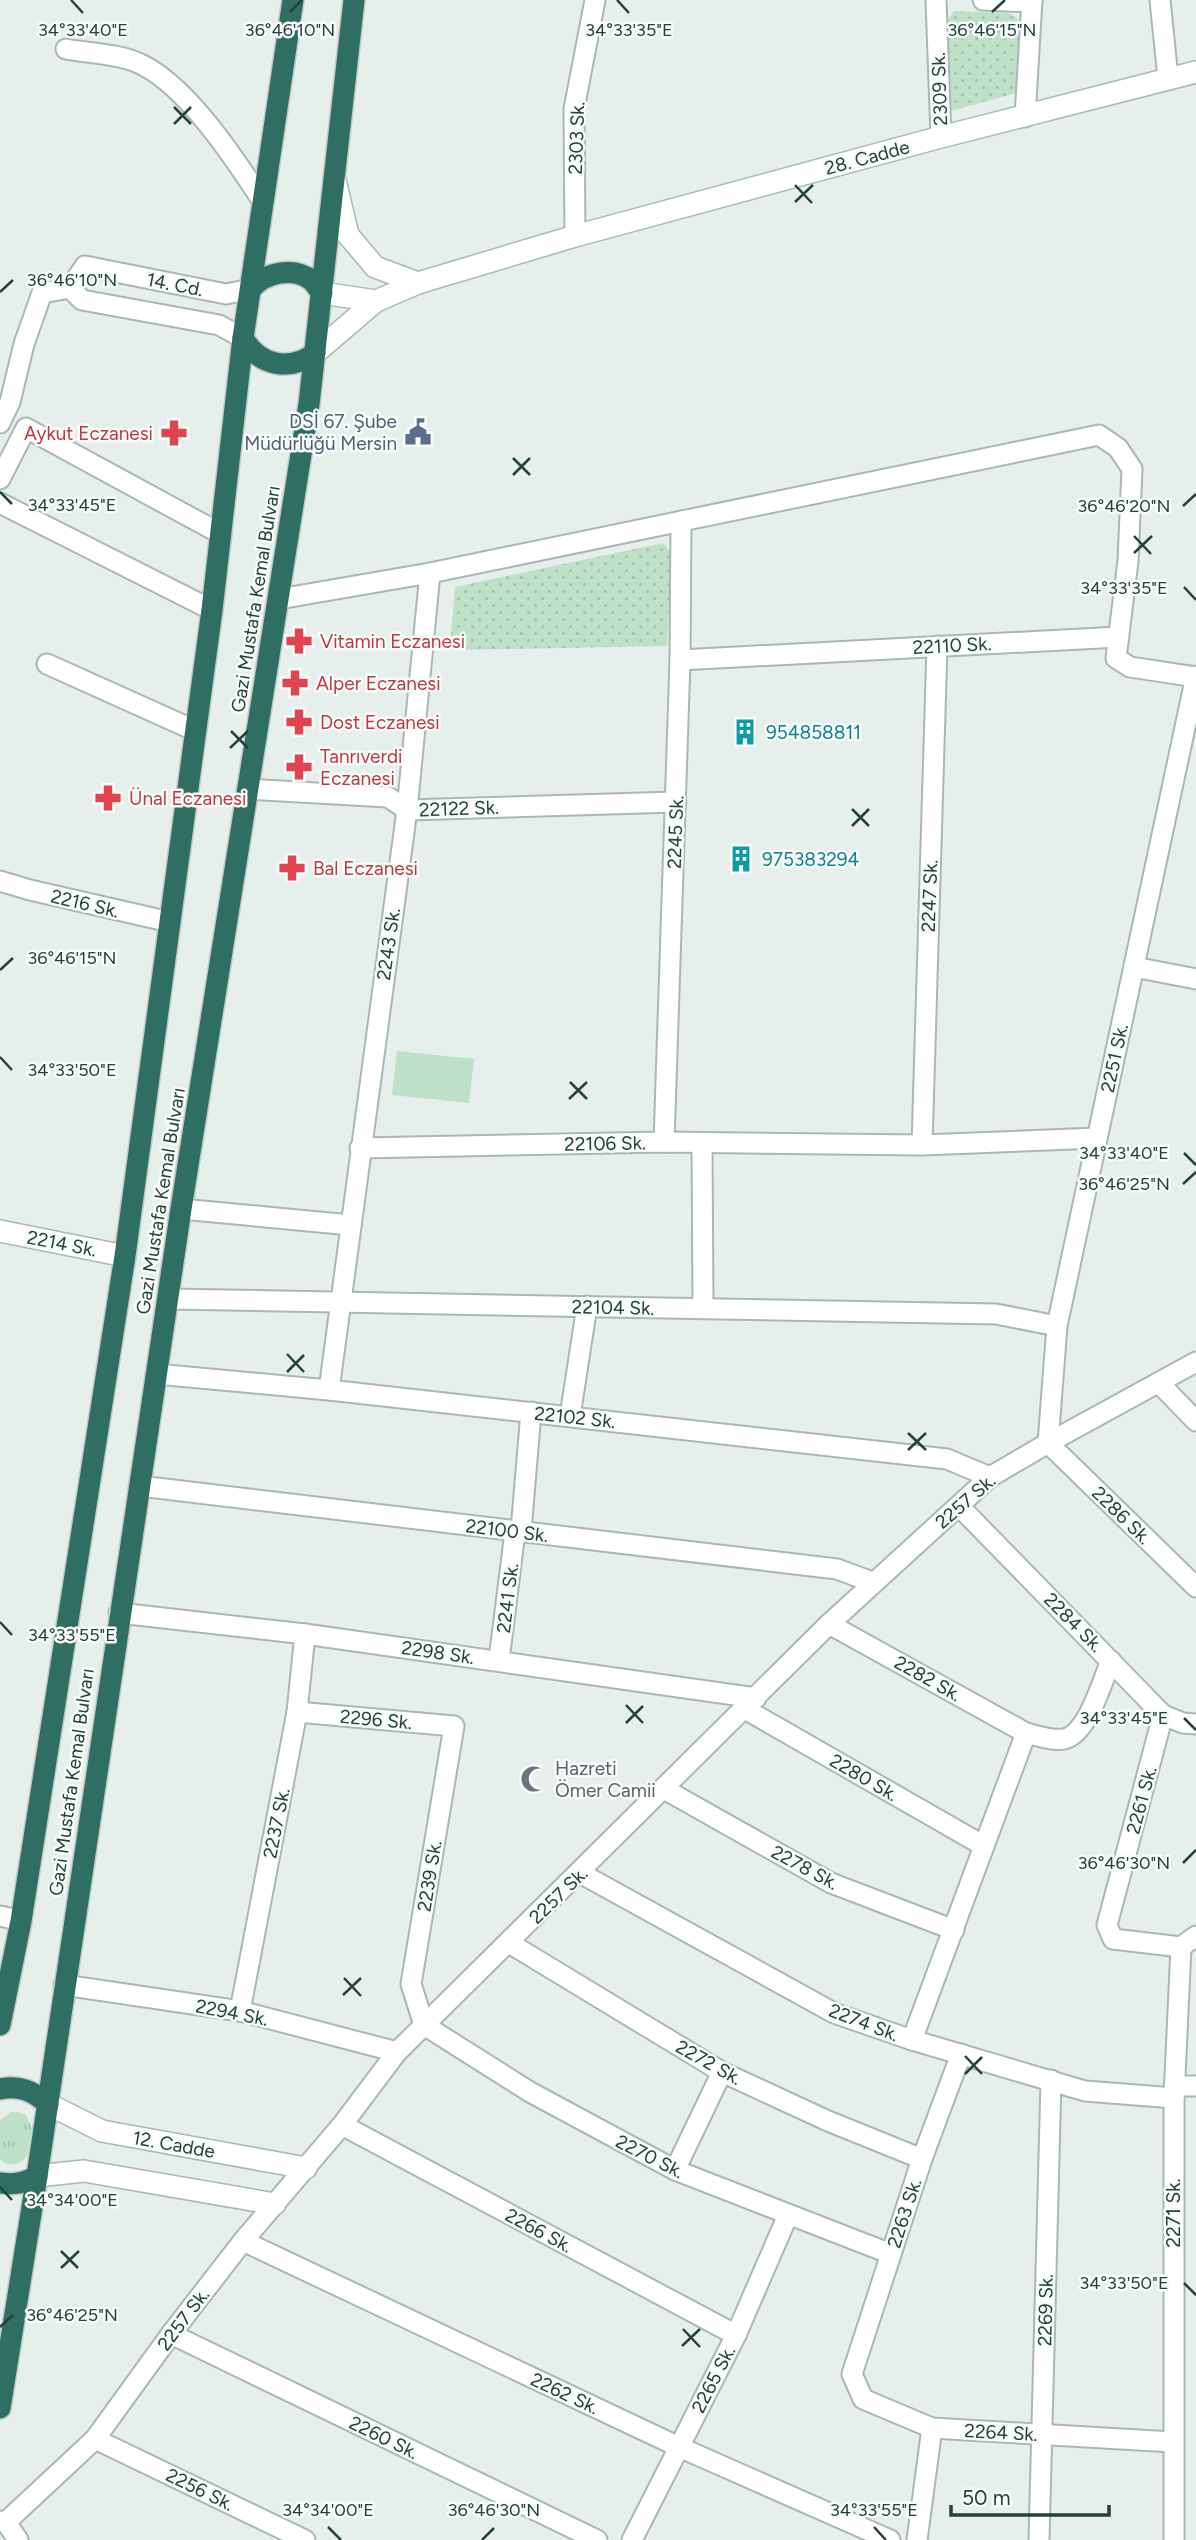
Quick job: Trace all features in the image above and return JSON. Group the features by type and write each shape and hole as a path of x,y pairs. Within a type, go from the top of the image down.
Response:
{"highway":[{"name":"Gazi Mustafa Kemal Bulvarı","path":"0,2025 22,1921 125,1256 212,610 243,338 293,0"},
{"name":"Gazi Mustafa Kemal Bulvarı","path":"0,2408 181,1209 279,599 315,353 354,0"},
{"path":"251,289 265,277 289,273 311,280 322,293"},
{"path":"243,338 256,354 279,365 304,361 315,353"},
{"path":"0,2089 15,2087 27,2090 48,2104"},
{"path":"0,2183 13,2185 37,2176"}],"street":[{"name":"2303 Sk.","path":"575,236 574,109 595,0"},
{"name":"2309 Sk.","path":"936,0 941,137"},
{"path":"983,0 1032,1 1025,117"},
{"path":"1160,0 1168,78"},
{"path":"66,49 135,61 162,77 186,99 227,148 263,202"},
{"name":"28. Cadde","path":"315,353 376,301 418,283 575,236 941,137 1196,72"},
{"path":"335,180 348,235 375,267 418,283"},
{"name":"14. Cd.","path":"0,423 10,402 24,344 42,293 70,288 85,266 226,294 251,289"},
{"name":"14. Cd.","path":"70,288 82,300 219,325 243,338"},
{"path":"322,293 376,301"},
{"path":"0,479 26,428 221,534"},
{"path":"279,599 430,573 1099,435 1118,448 1132,469 1128,561 1116,658 1130,667 1196,677"},
{"path":"0,503 212,610"},
{"name":"2245 Sk.","path":"664,1142 680,660 681,521"},
{"name":"2243 Sk.","path":"360,1148 407,810 430,573"},
{"name":"22110 Sk.","path":"680,660 1119,637"},
{"name":"2247 Sk.","path":"922,1145 937,646"},
{"path":"47,663 196,731"},
{"name":"2251 Sk.","path":"1048,1443 1057,1326 1196,677"},
{"name":"22122 Sk.","path":"247,789 388,797 407,810 676,802"},
{"name":"2216 Sk.","path":"0,881 170,922"},
{"path":"1134,967 1196,979"},
{"name":"22106 Sk.","path":"360,1148 664,1142 922,1145 1097,1138"},
{"path":"702,1143 703,1308"},
{"path":"329,1390 360,1148"},
{"path":"181,1209 351,1225"},
{"name":"2214 Sk.","path":"0,1231 125,1256"},
{"name":"22104 Sk.","path":"168,1299 996,1314 1057,1326"},
{"path":"570,1416 587,1306"},
{"name":"2257 Sk.","path":"3,2521 95,2439 243,2241 342,2125 397,2052 872,1582 990,1477 1196,1362"},
{"name":"22102 Sk.","path":"156,1374 329,1390 947,1459 990,1477"},
{"path":"1159,1383 1196,1422"},
{"name":"2241 Sk.","path":"499,1660 514,1540 521,1531 531,1412"},
{"name":"2286 Sk.","path":"1048,1443 1196,1587"},
{"name":"22100 Sk.","path":"140,1486 837,1569 872,1582"},
{"name":"2284 Sk.","path":"959,1506 1163,1715"},
{"name":"2298 Sk.","path":"119,1613 499,1660 750,1704"},
{"name":"2282 Sk.","path":"829,1624 1026,1733 1049,1740 1067,1739 1084,1726 1111,1661"},
{"name":"2237 Sk.","path":"240,2011 297,1712 305,1634"},
{"name":"2280 Sk.","path":"750,1704 984,1846"},
{"name":"2296 Sk.","path":"297,1712 454,1726"},
{"path":"1163,1715 1183,1723 1196,1724"},
{"name":"2261 Sk.","path":"1163,1715 1107,1926 1113,1939 1188,1941"},
{"name":"2239 Sk.","path":"424,2025 411,1984 454,1726"},
{"path":"912,2040 1026,1733"},
{"name":"2278 Sk.","path":"664,1789 831,1883 954,1930"},
{"name":"2274 Sk.","path":"580,1873 834,2013 912,2040 1085,2091 1174,2092 1196,2086"},
{"path":"0,1916 22,1921"},
{"name":"2271 Sk.","path":"1174,2540 1174,2092 1188,1941"},
{"name":"2272 Sk.","path":"509,1943 722,2072 828,2122 922,2159"},
{"name":"2294 Sk.","path":"64,1985 240,2011 397,2052"},
{"name":"2270 Sk.","path":"424,2025 530,2092 675,2171 891,2254"},
{"name":"2263 Sk.","path":"852,2374 922,2159 961,2054"},
{"path":"675,2171 722,2072"},
{"name":"2269 Sk.","path":"1039,2540 1051,2080"},
{"name":"12. Cadde","path":"48,2104 102,2131 306,2168"},
{"name":"2266 Sk.","path":"342,2125 736,2335"},
{"path":"37,2176 84,2171 275,2204"},
{"name":"2265 Sk.","path":"632,2540 736,2335 788,2215"},
{"name":"2262 Sk.","path":"243,2241 679,2446 890,2540"},
{"name":"2260 Sk.","path":"171,2334 597,2540"},
{"name":"2264 Sk.","path":"852,2374 863,2399 932,2428 1173,2442"},
{"path":"917,2540 932,2428"},
{"name":"2256 Sk.","path":"95,2439 305,2540"},
{"path":"3,2521 18,2540"}],"green space":[{"path":"954,11 1008,13 1016,17 1021,27 1016,93 951,111 948,106 946,22"},
{"path":"663,543 671,552 667,646 450,650 455,587"},
{"path":"397,1051 474,1059 469,1103 392,1095"},
{"path":"11,2112 26,2115 32,2129 27,2156 21,2162 10,2164 0,2159 0,2121"}],"place":[{"name":"DSİ 67. Şube Müdürlüğü Mersin","path":"418,432"},
{"name":"Aykut Eczanesi","path":"174,433"},
{"name":"Vitamin Eczanesi","path":"299,641"},
{"name":"Alper Eczanesi","path":"295,683"},
{"name":"Dost Eczanesi","path":"299,722"},
{"name":"954858811","path":"745,732"},
{"name":"Tanrıverdi Eczanesi","path":"299,767"},
{"name":"Ünal Eczanesi","path":"108,798"},
{"name":"975383294","path":"741,859"},
{"name":"Bal Eczanesi","path":"292,868"},
{"name":"Hazreti Ömer Camii","path":"534,1779"}]}
